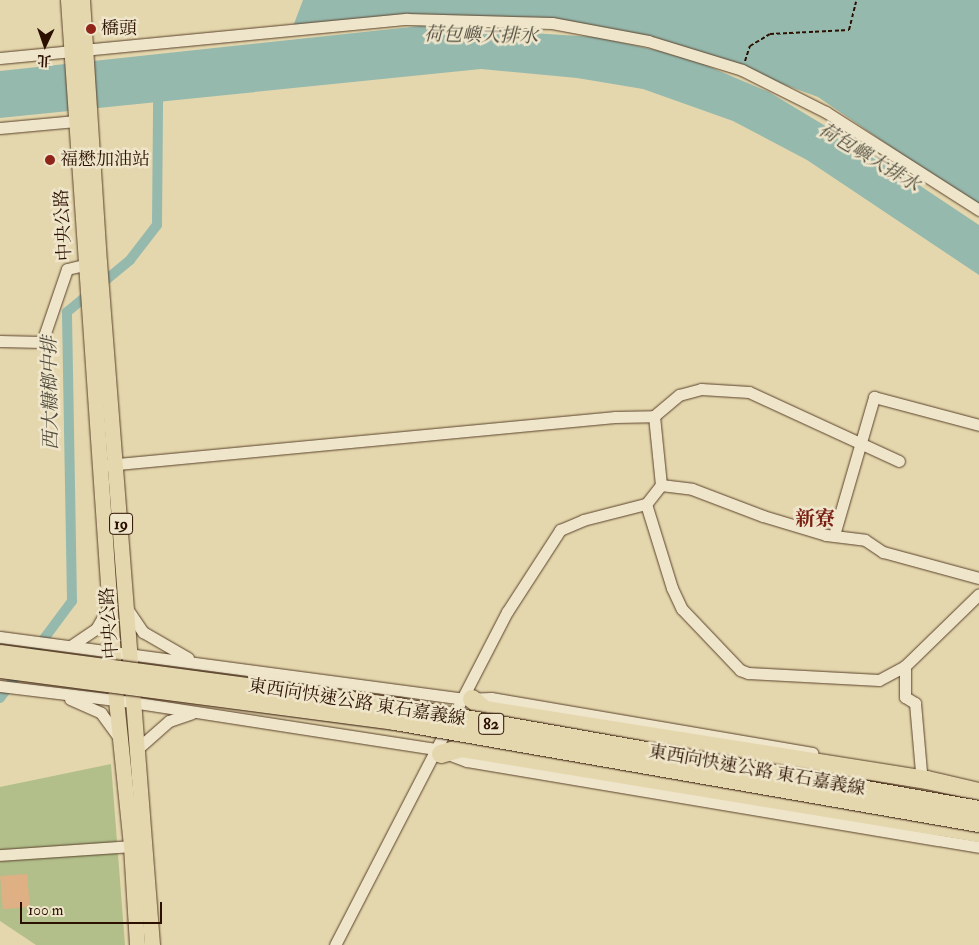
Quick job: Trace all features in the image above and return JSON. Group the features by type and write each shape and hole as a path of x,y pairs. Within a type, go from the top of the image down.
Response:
{"highway":[{"name":"東西向快速公路 東石嘉義線","path":"0,654 398,707 979,810"},
{"name":"東西向快速公路 東石嘉義線","path":"0,669 395,721 979,823"},
{"path":"467,699 485,710 927,780 979,792"},
{"path":"438,751 462,748 979,833"}],"main road":[{"name":"19","path":"68,0 79,55"},
{"name":"19","path":"80,117 79,55 82,0"},
{"name":"中央公路","path":"80,117 90,269"},
{"name":"19","path":"90,269 95,302"},
{"name":"中央公路","path":"95,302 116,465 131,652 140,886 137,945"},
{"name":"中央公路","path":"95,302 100,465 116,700 132,846 152,945"}],"street":[{"path":"0,58 79,55 406,19 552,23 648,41 742,70 826,112 979,210"},
{"path":"0,128 80,117"},
{"path":"0,341 42,342 67,270 90,269"},
{"path":"100,465 615,417 654,416 687,390 740,390 899,461"},
{"path":"834,535 862,445 874,397 979,425"},
{"path":"335,945 467,699 507,612 560,530 583,520 646,504 661,485 654,416"},
{"path":"661,485 692,489 763,516 834,535 865,540 883,552 979,578"},
{"path":"646,504 682,609 740,670 862,681 879,680 905,666 979,594"},
{"path":"69,645 96,629 110,605"},
{"path":"128,610 143,632 193,662"},
{"path":"0,637 131,652 467,699 491,698 921,772 979,784"},
{"path":"905,666 906,697 915,703 921,772"},
{"path":"0,686 132,702 438,751 486,764 979,846"},
{"path":"57,693 101,713 120,739"},
{"path":"136,750 169,721 194,712"},
{"path":"0,855 132,846"}],"path":[{"path":"742,70 750,46 770,34 850,30 856,2"}],"green space":[{"path":"111,764 125,945 36,945 0,921 0,787"}],"water":[{"path":"303,0 979,0 979,207 818,97 678,46 534,17 292,29"},
{"name":"荷包嶼大排水","path":"420,26 595,37 660,51 703,64 769,92 877,157 979,225 979,275 807,160 733,121 643,89 577,78 481,69 0,118 0,71"}],"building":[{"path":"27,874 30,907 3,909 0,876"}],"waterway":[{"name":"西大糠榔中排","path":"0,698 72,601 67,312 130,260 157,225 158,101"}],"place":[{"name":"橋頭","path":"91,29"},
{"name":"福懋加油站","path":"50,160"}],"district":[{"name":"新寮","path":"815,518"}]}
